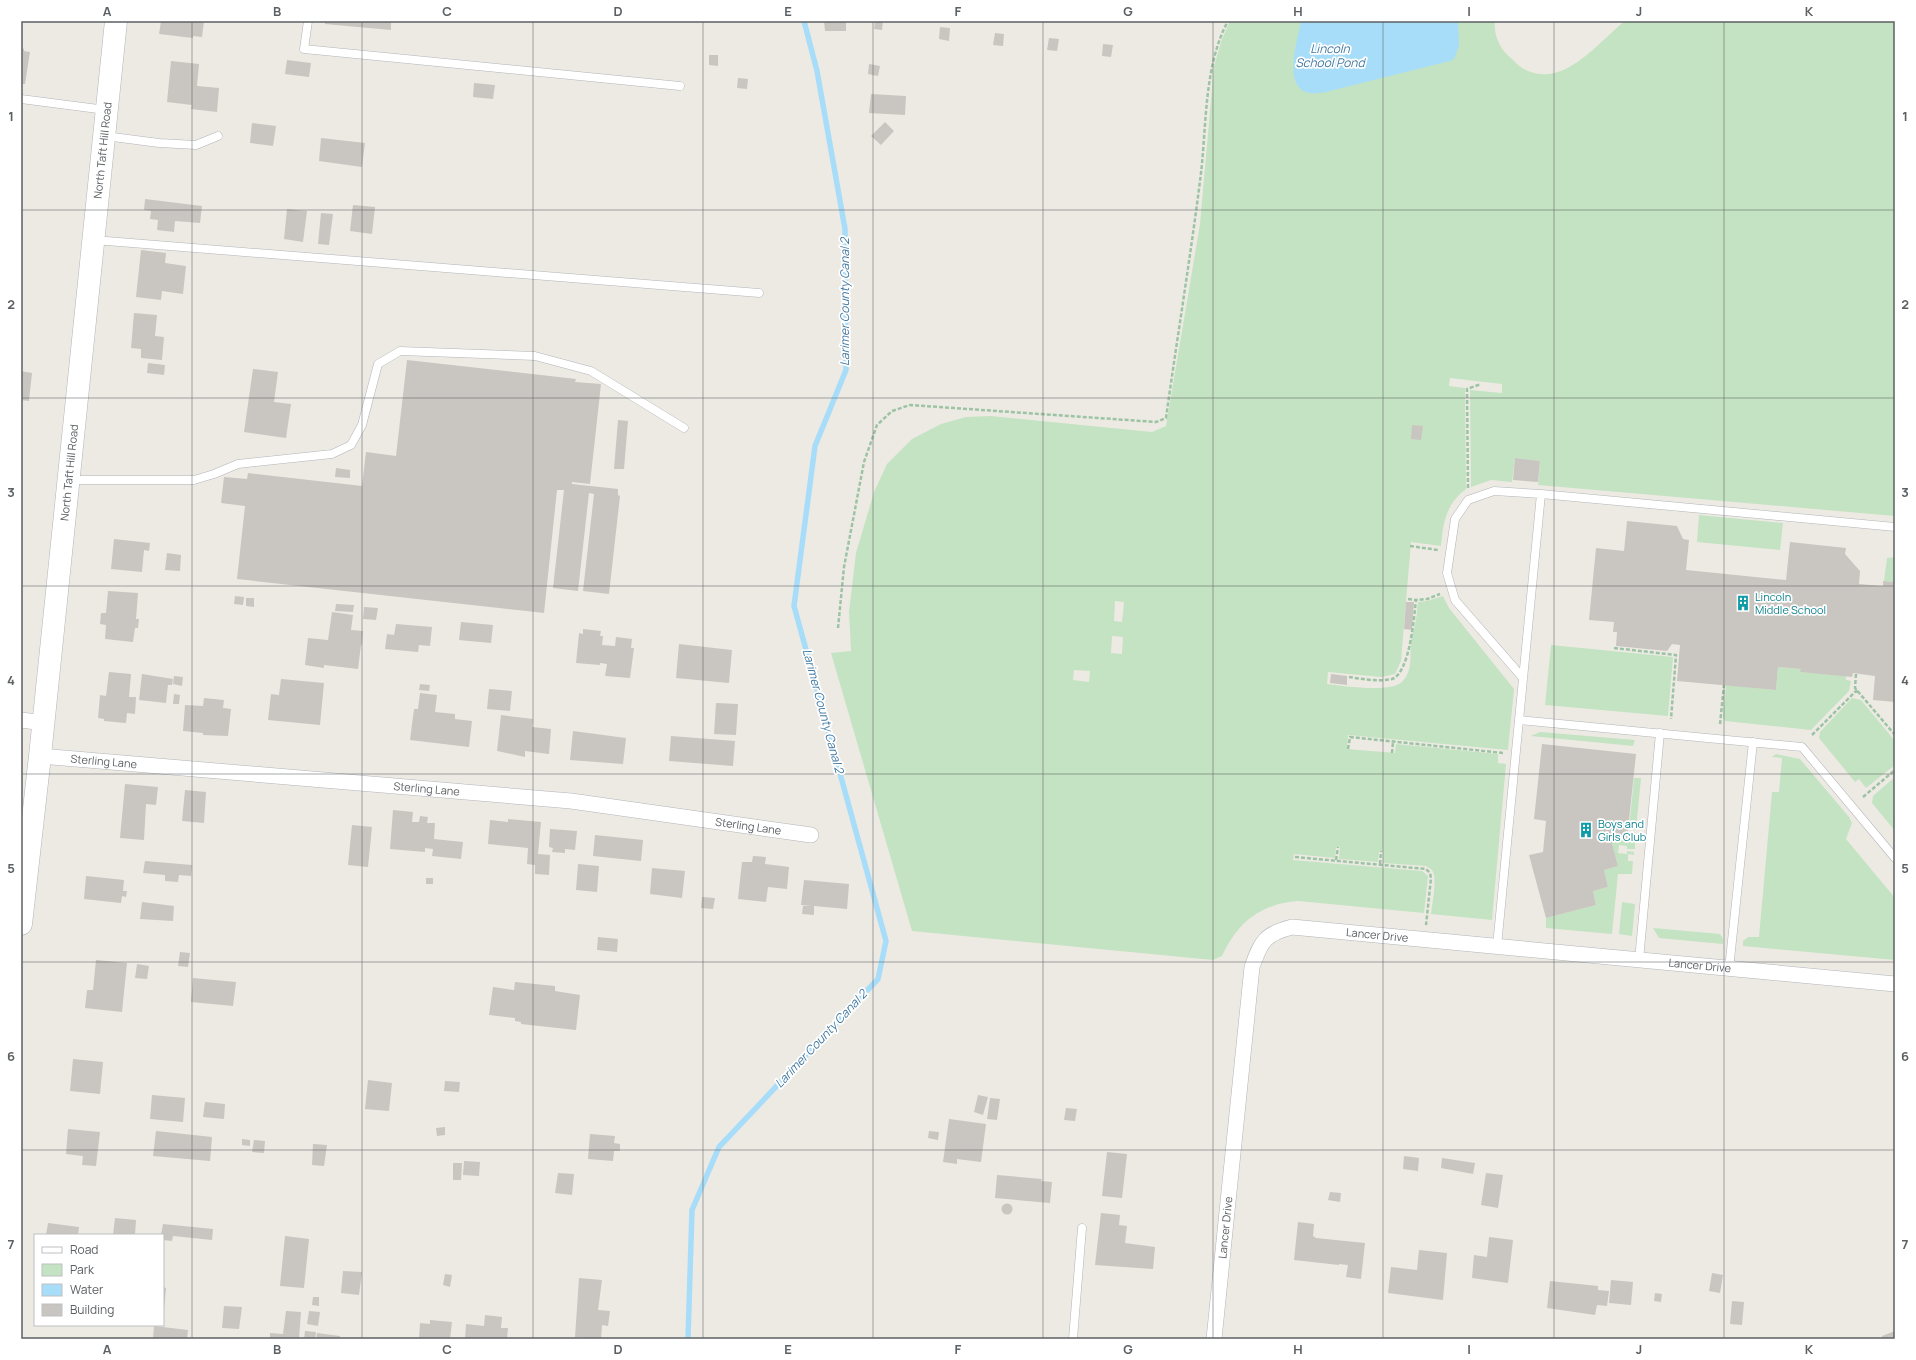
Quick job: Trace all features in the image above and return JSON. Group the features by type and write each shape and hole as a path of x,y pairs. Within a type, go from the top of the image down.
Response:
{"main road":[{"name":"North Taft Hill Road","path":"21,924 44,723 116,21"}],"street":[{"path":"21,720 44,723"},
{"name":"Sterling Lane","path":"40,756 571,801 811,835"},
{"name":"Lancer Drive","path":"1214,1339 1252,967 1259,948 1266,938 1276,932 1292,927 1895,984"}],"lane":[{"path":"308,21 304,49 680,86"},
{"path":"21,99 107,110"},
{"path":"104,136 160,143 196,145 218,136"},
{"path":"93,240 759,294"},
{"path":"69,480 194,480 238,464 332,454 352,445 362,425 378,364 400,351 535,356 591,371 684,428"},
{"path":"1523,678 1455,600 1447,573 1454,519 1468,500 1494,491 1541,494 1895,527"},
{"path":"1497,946 1541,494"},
{"path":"1519,720 1802,747 1895,858"},
{"path":"1638,960 1660,733"},
{"path":"1728,969 1753,742"},
{"path":"1073,1339 1082,1228"}],"path":[{"path":"838,628 844,567 864,462 876,425 892,411 910,405 1156,422 1166,418 1200,180 1212,58 1220,36 1228,21"},
{"path":"1468,500 1467,389 1481,384"},
{"path":"1410,546 1450,552"},
{"path":"1408,599 1427,599 1452,590"},
{"path":"1349,678 1378,680 1394,678 1401,672 1410,647 1416,600"},
{"path":"1614,648 1676,655 1671,719"},
{"path":"1856,674 1855,688 1895,735"},
{"path":"1720,724 1724,685"},
{"path":"1812,735 1857,690"},
{"path":"1348,749 1350,737 1515,754"},
{"path":"1392,753 1393,742"},
{"path":"1863,797 1895,770"},
{"path":"1336,861 1338,847"},
{"path":"1380,864 1381,851"},
{"path":"1295,857 1426,869 1430,873 1425,940"}],"green space":[{"path":"1230,21 1495,21 1495,32 1504,52 1522,68 1540,74 1554,73 1567,68 1580,60 1625,21 1895,21 1895,516 1538,485 1540,461 1515,458 1512,482 1491,480 1471,487 1470,390 1502,393 1502,384 1450,378 1449,386 1465,388 1466,489 1454,501 1447,514 1441,546 1411,542 1401,661 1395,674 1381,677 1328,672 1327,684 1377,688 1388,687 1402,682 1409,671 1411,638 1416,621 1418,602 1443,596 1449,608 1514,689 1508,750 1348,735 1347,749 1395,753 1396,744 1498,754 1498,763 1506,764 1492,920 1431,914 1434,875 1432,870 1426,866 1383,863 1383,851 1379,851 1378,862 1339,859 1340,847 1336,847 1335,858 1294,854 1293,860 1422,871 1428,876 1424,913 1298,901 1284,903 1261,911 1243,924 1235,933 1222,956 1213,960 912,931 831,653 851,651 849,612 856,553 874,492 887,464 912,439 941,424 966,417 991,416 1152,432 1166,426 1200,224 1214,66 1222,39","holes":["1115,601 1124,602 1122,622 1114,621","1112,636 1123,637 1122,654 1111,653","1074,670 1090,671 1089,682 1073,680"]},
{"path":"1699,515 1783,523 1780,550 1697,542"},
{"path":"1895,557 1895,582 1884,581 1887,558"},
{"path":"1551,645 1673,657 1668,716 1545,705"},
{"path":"1778,667 1801,669 1801,672 1846,676 1846,680 1851,681 1849,691 1811,730 1725,721 1723,716 1726,685 1776,690"},
{"path":"1852,698 1861,700 1895,741 1895,765 1866,788 1859,779 1855,782 1819,738 1820,732"},
{"path":"1540,732 1635,740 1633,746 1531,736"},
{"path":"1776,754 1800,759 1849,817 1852,823 1846,839 1895,898 1895,960 1743,946 1743,941 1748,937 1759,937 1772,792 1779,792 1782,758 1772,757"},
{"path":"1895,777 1895,831 1872,803 1873,796"},
{"path":"1634,778 1641,778 1636,830 1629,829"},
{"path":"1627,839 1635,840 1635,849 1627,849 1627,846 1619,845 1618,853 1627,854 1627,851 1634,852 1634,855 1628,854 1628,861 1633,861 1632,874 1618,874 1612,934 1546,928 1546,918 1596,905 1593,891 1608,887 1604,870 1618,866 1612,843"},
{"path":"1622,902 1635,904 1632,936 1619,934"},
{"path":"1653,928 1720,934 1723,939 1723,944 1659,938"}],"water":[{"name":"Lincoln School Pond","path":"1301,21 1458,21 1459,46 1454,59 1450,61 1326,92 1310,93 1302,90 1294,77 1294,57"}],"building":[{"path":"161,21 204,21 202,37 193,36 193,38 159,34"},
{"path":"325,21 391,21 391,30 325,24"},
{"path":"824,21 846,21 846,31 825,31"},
{"path":"875,21 883,21 882,30 874,29"},
{"path":"940,27 950,28 949,41 939,39"},
{"path":"995,33 1004,34 1003,46 993,45"},
{"path":"1049,38 1059,39 1057,51 1047,50"},
{"path":"1103,44 1113,45 1111,57 1102,56"},
{"path":"21,48 24,49 24,51 30,52 25,84 21,84"},
{"path":"709,55 718,55 718,66 709,65"},
{"path":"287,60 311,63 309,77 285,74"},
{"path":"171,61 199,64 197,86 219,88 217,112 191,109 192,105 167,102"},
{"path":"869,64 880,66 878,76 868,74"},
{"path":"738,78 748,79 747,89 737,88"},
{"path":"474,83 495,85 493,99 473,97"},
{"path":"871,94 906,96 905,115 869,113"},
{"path":"885,122 894,131 881,145 871,136"},
{"path":"252,123 276,126 273,146 250,143"},
{"path":"321,138 365,143 362,167 319,161"},
{"path":"145,199 202,206 200,223 175,221 174,232 157,230 158,220 150,219 151,211 144,210"},
{"path":"353,205 375,207 372,234 350,231"},
{"path":"287,209 307,211 303,242 284,239"},
{"path":"321,213 333,214 329,245 318,244"},
{"path":"141,250 166,253 165,263 186,266 183,294 162,291 161,300 136,297"},
{"path":"134,313 157,315 155,336 164,337 162,360 141,358 141,349 131,348"},
{"path":"407,360 576,379 575,382 601,384 590,484 572,482 572,484 618,489 618,495 620,496 609,594 583,591 594,494 589,493 578,591 553,588 564,490 557,490 544,613 237,579 245,506 221,503 224,477 247,479 248,473 362,486 366,452 396,456"},
{"path":"148,363 165,365 164,375 147,373"},
{"path":"253,369 278,372 274,402 291,404 286,438 244,432"},
{"path":"21,371 32,373 29,401 21,400"},
{"path":"618,420 628,421 624,469 614,469"},
{"path":"1412,425 1423,426 1421,440 1411,439"},
{"path":"1515,458 1540,461 1538,482 1513,480"},
{"path":"336,468 350,470 350,478 335,477"},
{"name":"Lincoln Middle School","path":"1627,521 1677,526 1683,539 1689,540 1686,570 1786,580 1790,542 1846,548 1845,554 1860,571 1859,584 1883,586 1883,581 1895,582 1895,702 1873,700 1875,676 1853,673 1852,677 1800,672 1801,669 1778,667 1776,690 1677,681 1680,645 1672,644 1667,651 1616,646 1617,632 1613,632 1614,622 1589,620 1596,548 1624,551"},
{"path":"114,539 150,543 149,551 144,550 142,572 111,569"},
{"path":"167,553 181,555 180,571 165,570"},
{"path":"108,591 138,593 136,619 139,619 138,628 135,628 133,642 105,639 106,625 100,624 101,613 106,613"},
{"path":"235,596 244,597 243,605 234,604"},
{"path":"246,598 254,598 254,607 246,606"},
{"path":"1406,602 1414,602 1412,630 1404,629"},
{"path":"336,604 354,605 353,612 335,611"},
{"path":"364,607 378,608 376,620 363,619"},
{"path":"332,612 353,615 351,630 363,631 362,645 350,644 361,645 358,669 324,665 324,668 305,665 308,638 328,640"},
{"path":"461,622 493,625 491,643 459,640"},
{"path":"396,624 432,627 430,646 419,645 418,652 385,649 387,634 394,635"},
{"path":"583,629 601,631 600,636 603,636 602,645 615,646 616,637 632,639 631,648 634,648 630,678 605,676 607,664 600,663 600,665 576,663 579,633 583,634"},
{"path":"679,644 732,650 729,683 676,678"},
{"path":"109,672 131,674 129,697 136,697 135,714 127,713 126,723 104,721 104,719 98,718 100,695 106,696"},
{"path":"142,674 173,679 172,685 168,685 166,703 139,700"},
{"path":"1331,674 1347,676 1347,685 1330,683"},
{"path":"174,676 183,677 182,686 173,684"},
{"path":"281,679 324,683 320,725 268,720 271,694 279,695"},
{"path":"420,684 430,685 429,691 419,690"},
{"path":"489,689 512,691 510,711 487,709"},
{"path":"420,693 437,695 435,712 455,714 455,719 472,721 469,747 410,740 414,709 418,709"},
{"path":"174,694 180,695 179,704 173,704"},
{"path":"204,698 224,700 223,708 231,709 228,736 203,735 203,733 183,731 185,705 203,706"},
{"path":"716,703 738,704 736,735 714,734"},
{"path":"501,715 533,719 532,727 551,729 549,754 525,751 525,757 497,751"},
{"path":"573,731 626,738 623,764 570,760"},
{"path":"671,736 735,741 733,766 669,761"},
{"name":"Boys and Girls Club","path":"1542,744 1636,754 1627,839 1612,843 1618,866 1604,870 1608,887 1593,891 1596,905 1546,918 1529,855 1543,852 1546,821 1534,819"},
{"path":"125,784 158,787 156,805 146,804 144,840 120,838"},
{"path":"185,790 206,792 204,823 182,821"},
{"path":"393,810 413,812 412,822 419,822 420,816 428,817 427,823 435,823 434,839 463,842 461,859 432,856 433,849 425,848 425,852 390,849"},
{"path":"508,819 541,822 538,854 550,855 549,875 535,874 535,865 527,864 528,848 488,844 490,820 508,822"},
{"path":"352,825 372,827 368,867 348,865"},
{"path":"550,829 577,831 575,850 565,849 565,853 552,852 553,848 549,847"},
{"path":"595,835 643,840 641,861 593,856"},
{"path":"753,856 766,857 765,864 789,867 787,889 768,887 766,902 738,899 742,862 752,862"},
{"path":"145,861 192,865 191,876 179,875 178,882 165,881 165,875 143,873"},
{"path":"578,864 599,866 597,892 576,890"},
{"path":"652,868 685,871 682,898 650,894"},
{"path":"86,876 124,880 123,891 127,891 126,897 122,896 121,903 84,899"},
{"path":"426,878 433,878 433,884 426,884"},
{"path":"804,880 849,884 847,909 814,906 814,915 802,914 803,906 811,906 801,905"},
{"path":"702,897 715,898 713,909 701,908"},
{"path":"142,902 174,906 173,921 140,919"},
{"path":"598,937 618,939 617,952 597,950"},
{"path":"180,952 190,953 188,967 178,966"},
{"path":"96,960 127,963 122,1012 85,1008 87,990 93,990"},
{"path":"137,964 149,966 147,979 135,978"},
{"path":"193,978 236,982 233,1006 191,1002"},
{"path":"515,982 555,986 555,991 580,995 576,1030 521,1024 521,1022 515,1021 515,1018 489,1015 493,987 514,990"},
{"path":"73,1059 103,1062 100,1094 70,1091"},
{"path":"368,1080 392,1083 389,1111 365,1109"},
{"path":"445,1081 460,1082 459,1092 444,1091"},
{"path":"152,1095 185,1098 183,1122 150,1119"},
{"path":"978,1095 988,1097 983,1115 974,1112"},
{"path":"990,1098 1000,1099 997,1120 987,1119"},
{"path":"205,1102 225,1104 224,1119 203,1117"},
{"path":"1066,1108 1077,1109 1075,1121 1064,1120"},
{"path":"949,1119 986,1124 981,1162 957,1159 957,1164 943,1162"},
{"path":"445,1127 445,1135 437,1136 436,1128"},
{"path":"68,1129 100,1132 96,1166 82,1165 83,1156 66,1154"},
{"path":"156,1131 212,1137 210,1161 153,1156"},
{"path":"929,1131 939,1132 938,1140 928,1138"},
{"path":"590,1134 615,1136 614,1143 620,1144 620,1151 614,1151 613,1161 588,1159"},
{"path":"242,1139 250,1140 250,1146 242,1145"},
{"path":"254,1140 265,1141 264,1153 252,1152"},
{"path":"313,1144 327,1145 324,1166 312,1165"},
{"path":"1107,1152 1127,1154 1122,1198 1102,1196"},
{"path":"1404,1156 1419,1158 1418,1171 1403,1169"},
{"path":"1442,1158 1475,1163 1473,1174 1441,1168"},
{"path":"464,1161 480,1162 479,1176 463,1175"},
{"path":"453,1163 462,1163 461,1180 453,1180"},
{"path":"558,1173 574,1174 572,1195 555,1193"},
{"path":"1486,1173 1503,1175 1498,1208 1481,1205"},
{"path":"997,1175 1042,1179 1041,1181 1052,1182 1050,1203 995,1198"},
{"path":"1330,1192 1341,1193 1340,1202 1328,1200"},
{"path":"1007,1203 1011,1205 1013,1209 1011,1213 1007,1215 1003,1213 1001,1209 1003,1205"},
{"path":"1101,1213 1120,1215 1119,1225 1127,1226 1125,1243 1155,1247 1153,1269 1095,1265"},
{"path":"115,1218 136,1220 135,1234 113,1234"},
{"path":"1298,1222 1314,1224 1313,1236 1316,1238 1365,1243 1361,1279 1346,1277 1348,1265 1294,1260"},
{"path":"48,1223 79,1227 78,1234 46,1234"},
{"path":"163,1224 213,1229 212,1240 173,1236 172,1241 164,1240 164,1234 161,1234"},
{"path":"285,1236 309,1239 304,1288 280,1286"},
{"path":"1489,1237 1513,1240 1508,1283 1472,1278 1474,1255 1487,1257"},
{"path":"1419,1250 1447,1253 1443,1300 1388,1293 1391,1267 1417,1270"},
{"path":"343,1271 362,1272 359,1295 341,1293"},
{"path":"1712,1273 1723,1275 1720,1293 1709,1291"},
{"path":"445,1274 452,1275 450,1287 443,1285"},
{"path":"579,1278 602,1280 598,1310 610,1311 608,1326 602,1325 601,1339 575,1337"},
{"path":"1611,1280 1633,1282 1631,1305 1609,1303"},
{"path":"1550,1281 1598,1286 1598,1290 1609,1291 1607,1306 1597,1305 1595,1315 1547,1308"},
{"path":"164,1287 166,1288 164,1310"},
{"path":"1655,1293 1662,1294 1661,1302 1654,1301"},
{"path":"313,1297 319,1297 319,1306 312,1305"},
{"path":"1732,1301 1744,1302 1742,1325 1730,1324"},
{"path":"224,1306 242,1307 239,1329 222,1328"},
{"path":"286,1311 301,1312 299,1339 270,1339 270,1333 283,1334"},
{"path":"309,1311 320,1312 318,1326 307,1324"},
{"path":"485,1315 502,1317 501,1328 508,1328 507,1339 465,1339 466,1324 484,1326"},
{"path":"430,1320 452,1322 450,1339 419,1339 420,1323 430,1324"},
{"path":"154,1326 188,1330 187,1339 153,1339"},
{"path":"305,1331 316,1332 315,1339 304,1339"},
{"path":"1895,1331 1895,1339 1883,1339 1882,1336"},
{"path":"317,1333 340,1336 340,1339 316,1339"}],"waterway":[{"name":"Larimer County Canal 2","path":"688,1339 692,1210 719,1147 878,979 886,941 794,606 815,446 846,370 845,229 817,71 804,21"}],"place":[{"name":"Lincoln Middle School","path":"1743,603"},
{"name":"Boys and Girls Club","path":"1586,830"}]}
